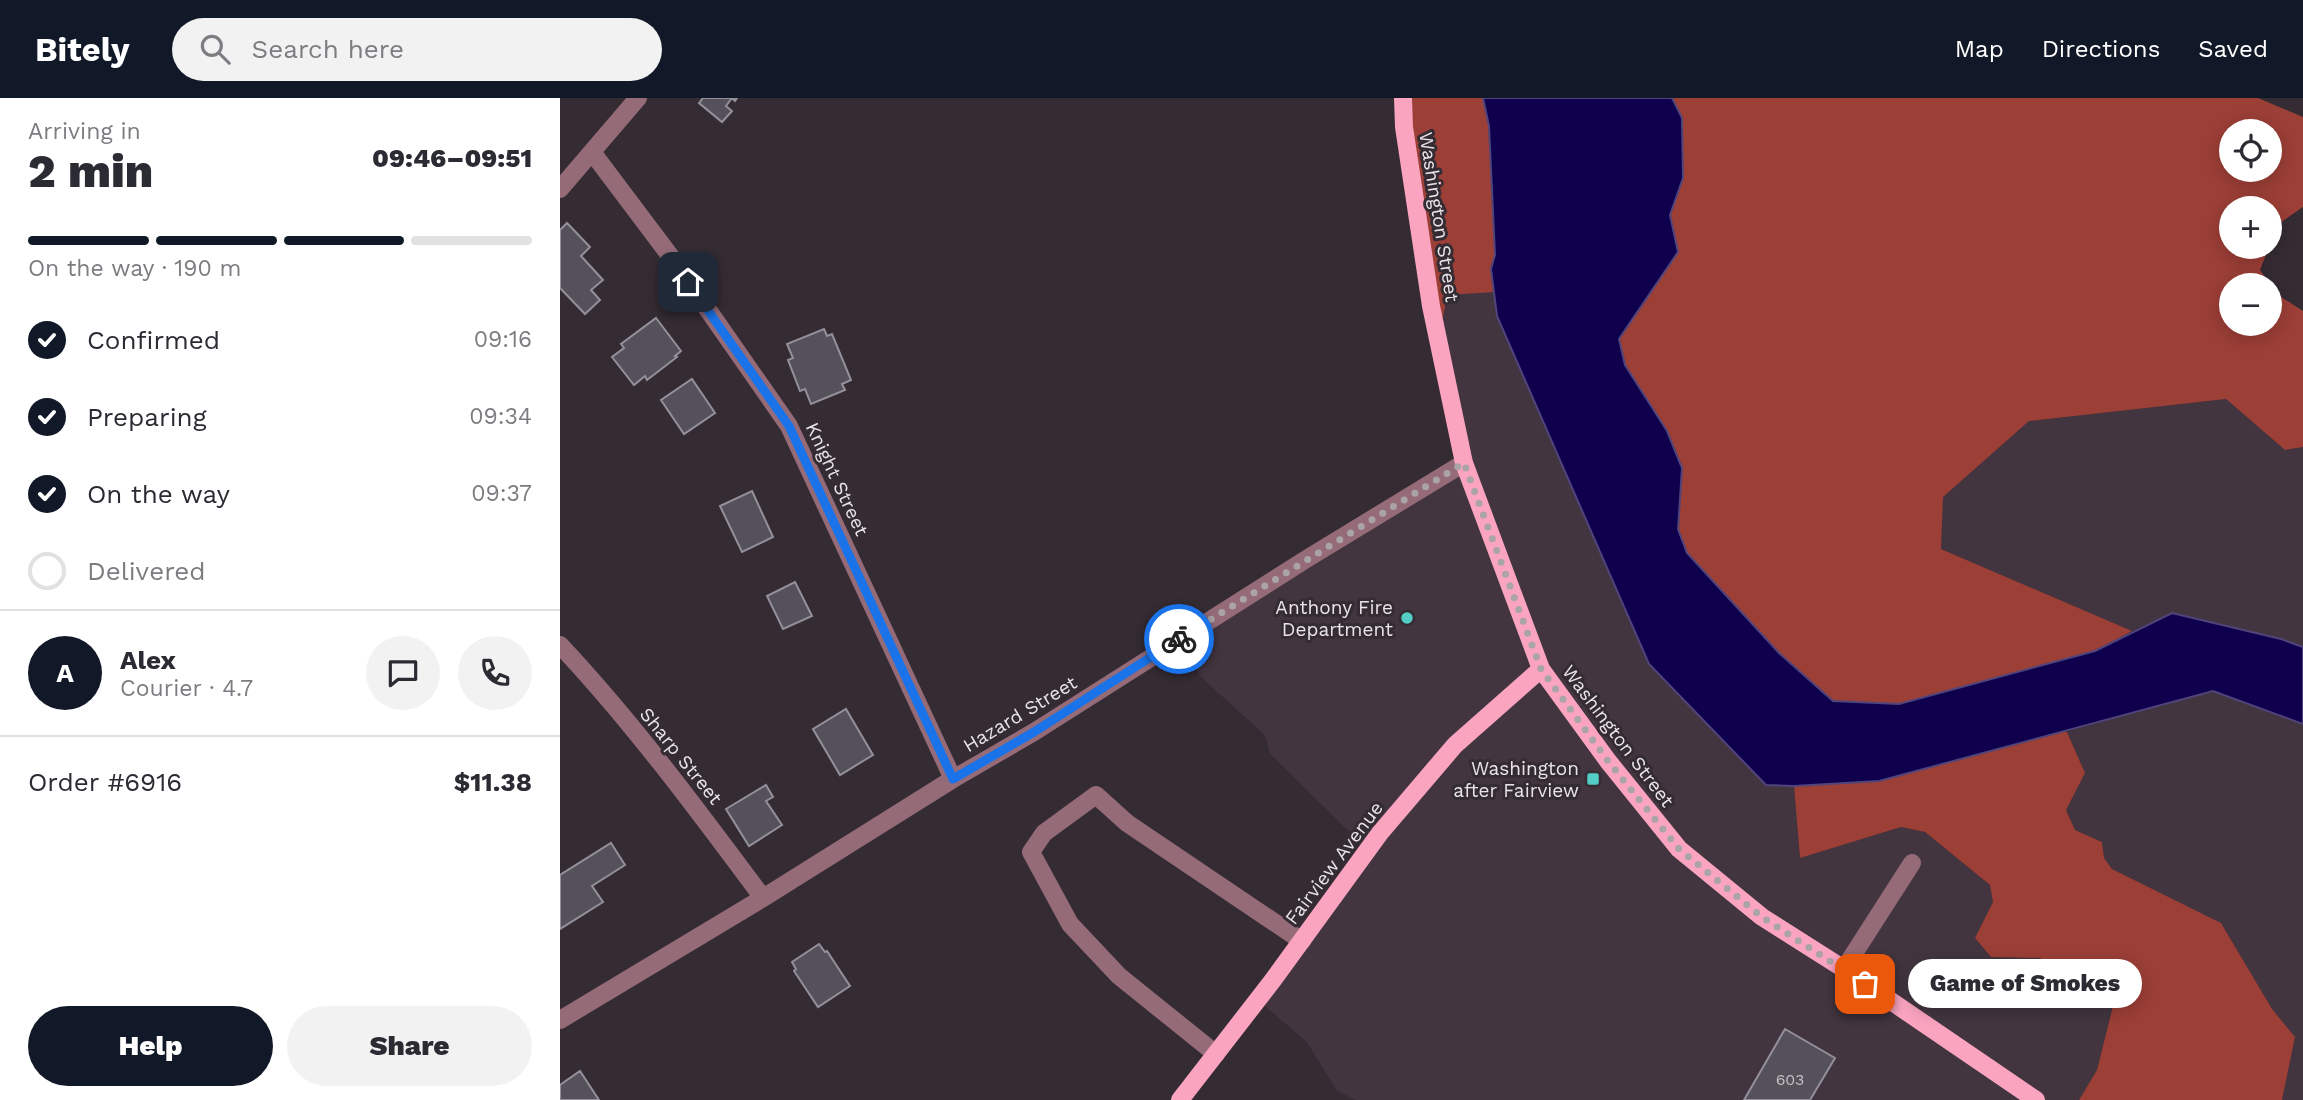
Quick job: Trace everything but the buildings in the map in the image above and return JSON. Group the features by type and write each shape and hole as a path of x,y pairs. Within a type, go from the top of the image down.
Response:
{"main road":[{"name":"Washington Street","path":"1403,98 1404,127 1429,292 1464,463 1541,669 1608,761 1679,849 1762,917 2036,1100"},
{"name":"Fairview Avenue","path":"1180,1100 1302,941 1380,833 1455,745 1541,669"}],"street":[{"path":"560,189 638,98"},
{"name":"Knight Street","path":"592,152 674,261 789,426 953,779"},
{"name":"Hazard Street","path":"560,1020 1034,732 1308,558 1464,463"},
{"name":"Sharp Street","path":"560,645 591,678 689,798 763,898"},
{"path":"1216,1054 1119,976 1070,924 1031,852 1044,833 1096,796 1127,823 1302,941"},
{"path":"1844,970 1912,863"}],"shaded area":[{"path":"1403,98 1483,98 1489,126 1495,255 1491,269 1494,292 1448,295 1440,329"},
{"path":"1483,98 1672,98 1682,118 1683,178 1670,215 1678,252 1619,339 1625,365 1667,431 1682,468 1678,529 1687,553 1779,653 1833,701 1899,704 2095,651 2172,613 2281,639 2303,647 2303,724 2213,691 1879,781 1766,785 1649,664 1497,316 1491,269 1495,255 1489,126"},
{"path":"1672,98 2258,98 2303,117 2303,207 2282,222 2282,196 2219,196 2219,259 2264,259 2260,270 2262,273 2219,273 2219,336 2282,336 2282,298 2303,311 2303,447 2285,450 2226,399 2029,421 1943,497 1941,549 2132,631 2095,651 1899,704 1833,701 1779,653 1687,553 1678,529 1682,468 1667,431 1625,365 1619,339 1678,252 1670,215 1683,178 1682,118"},
{"path":"1494,292 1497,316 1766,785 1794,786 1800,858 1901,827 1925,832 1990,885 1993,902 1975,938 1991,957 2040,958 2114,1002 2097,1070 2079,1100 1356,1100 1337,1091 1307,1042 1258,1000 1364,846 1270,754 1265,735 1202,678 1178,643 1457,468 1440,329 1448,295"},
{"path":"2226,399 2285,450 2303,447 2303,647 2281,639 2172,613 2132,631 1941,549 1943,497 2029,421"},
{"path":"2213,691 2303,724 2303,1100 2282,1100 2295,1037 2272,1009 2221,923 2112,869 2104,858 2102,842 2075,830 2066,810 2085,773 2067,732"},
{"path":"2067,732 2085,773 2066,810 2075,830 2102,842 2104,858 2112,869 2221,923 2272,1009 2295,1037 2282,1100 2079,1100 2097,1070 2114,1002 2040,958 1991,957 1975,938 1993,902 1990,885 1925,832 1901,827 1800,858 1794,786 1879,781"}],"way so far":[{"path":"1179,639 1464,463 1541,669 1608,761 1679,849 1762,917 1865,984"}],"place":[{"name":"Anthony Fire Department","path":"1407,618"},
{"name":"Washington after Fairview","path":"1593,779"},
{"name":"Game of Smokes","path":"1865,984"}],"route":[{"path":"688,282 789,426 953,779 1034,732 1179,639"}]}
